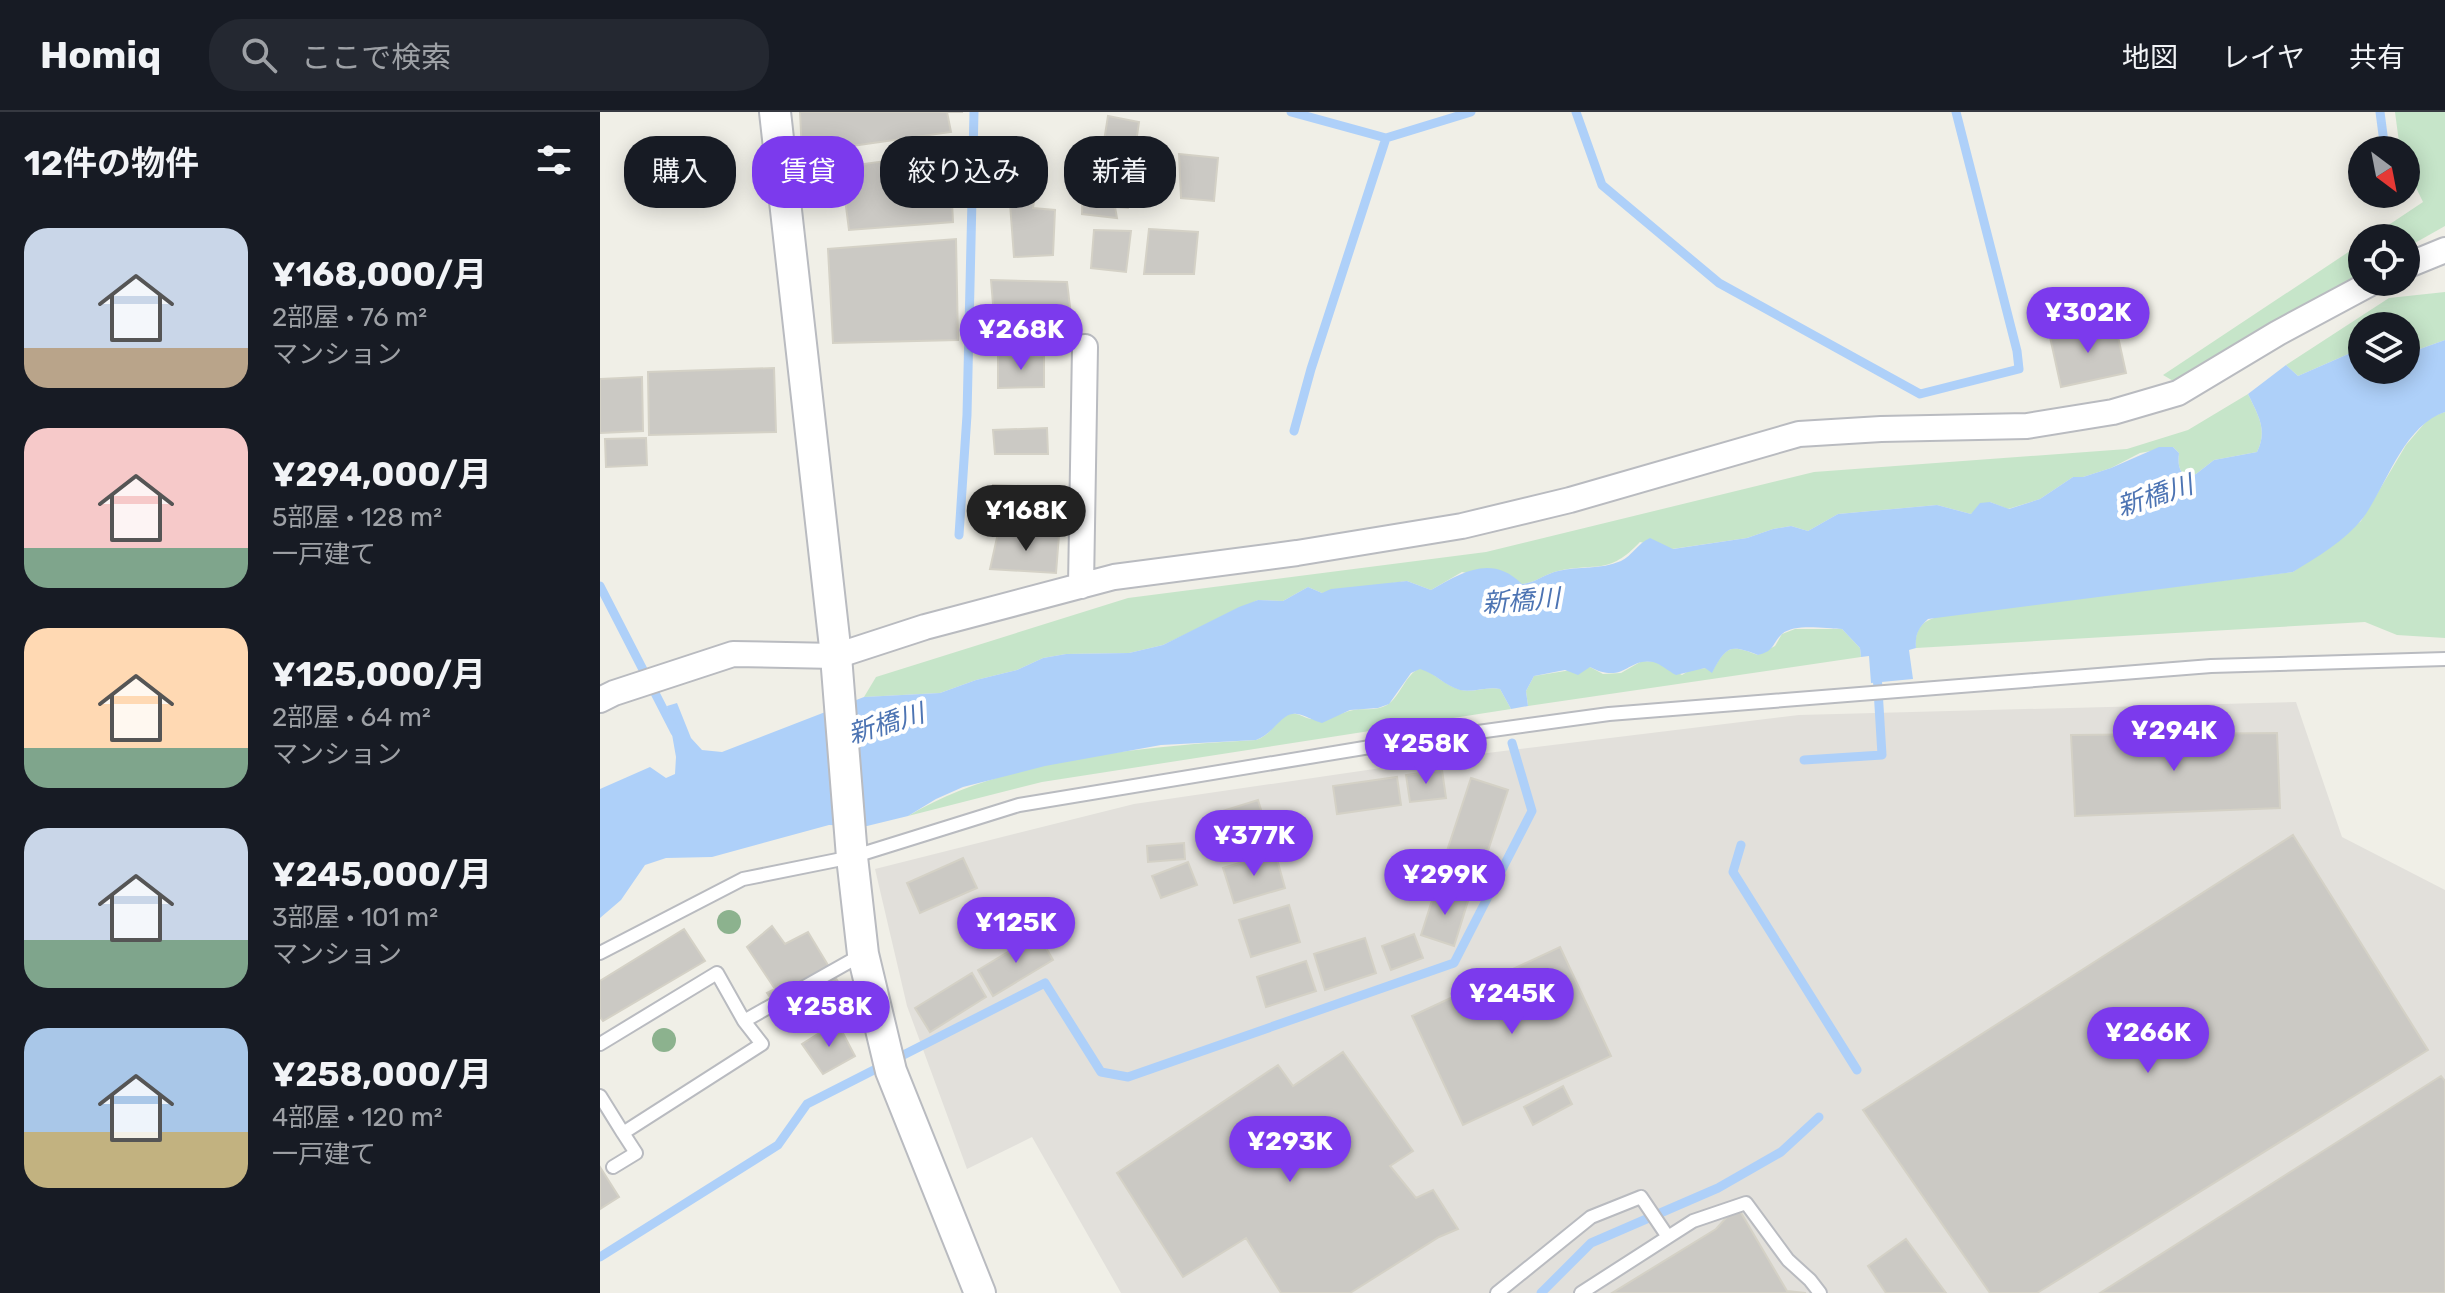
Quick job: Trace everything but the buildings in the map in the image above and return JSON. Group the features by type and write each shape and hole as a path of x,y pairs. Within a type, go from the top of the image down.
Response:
{"street":[{"path":"775,112 836,656 863,954 887,1059 980,1293"},
{"path":"2420,260 2445,250"},
{"path":"600,700 733,654 836,656 925,627 1114,577 1297,553 1462,526 1570,500 1799,434 2027,426 2113,412 2178,393 2348,295"},
{"path":"1081,586 1085,347"}],"lane":[{"path":"600,953 743,879 852,857 1019,805 1361,748 1609,714 2211,666 2445,659"},
{"path":"744,1021 863,954"},
{"path":"600,1044 717,973 744,1021 762,1044 623,1133"},
{"path":"600,1096 636,1153 613,1167"},
{"path":"1497,1293 1591,1217 1641,1197 1668,1237"},
{"path":"1581,1293 1693,1221 1746,1203 1788,1260 1820,1293"}],"shaded area":[{"path":"2296,702 2342,837 2445,890 2445,1293 1121,1293 1032,1137 967,1169 907,1006 875,869 1134,804 1463,756 1799,715"}],"green space":[{"path":"2395,112 2445,112 2445,226 2420,240 2420,224 2390,224 2414,208 2420,208 2423,202 2420,196 2420,136 2398,136"},
{"path":"2348,252 2348,282 2175,382 2163,375"},
{"path":"2445,292 2445,340 2420,349 2420,312 2367,312 2389,298"},
{"path":"2348,325 2348,354 2298,376 2286,365"},
{"path":"2248,394 2262,430 2257,452 2214,460 2187,477 2180,469 2179,453 2173,447 2140,453 2111,468 2073,477 2040,499 2008,509 1990,502 1971,514 1937,505 1838,514 1808,531 1791,526 1747,538 1672,549 1640,542 1610,564 1558,571 1522,584 1462,572 1431,590 1407,581 1322,593 1308,587 1283,601 1258,600 1163,645 1129,653 1066,654 1043,658 1017,670 940,693 864,697 876,677 1128,598 1486,552 1814,472 2127,449 2188,430"},
{"path":"2445,412 2445,638 2397,635 2365,622 1916,648 1917,634 1922,625 1945,615 2293,572 2361,521 2406,445 2430,417"},
{"path":"1795,629 1842,629 1860,648 1861,657 1528,706 1526,691 1534,676 1590,667 1603,674 1621,673 1642,661 1656,662 1682,675 1690,670 1706,668 1712,672 1725,652 1741,649 1758,655 1775,646 1782,634"},
{"path":"1420,668 1461,690 1500,689 1511,709 1042,782 908,816 987,781 1031,768 1169,746 1256,740 1290,714 1318,719 1383,707"}],"water":[{"name":"新橋川","path":"2445,340 2445,412 2430,419 2407,443 2372,505 2356,526 2330,548 2293,572 1928,619 1918,632 1916,648 1909,650 1913,679 1871,683 1869,656 1861,657 1860,648 1842,629 1811,627 1782,634 1770,649 1758,655 1741,649 1730,650 1721,657 1712,673 1705,668 1676,675 1656,663 1645,662 1611,673 1590,667 1578,675 1565,670 1534,676 1526,691 1528,706 1511,709 1500,689 1460,690 1420,669 1411,673 1389,704 1350,710 1322,723 1292,714 1256,740 1161,745 1045,766 963,787 908,816 867,826 829,825 712,857 666,858 645,865 621,900 600,918 600,789 650,767 666,778 675,774 676,757 667,706 677,703 691,738 702,750 722,752 864,697 940,693 1017,670 1043,658 1066,654 1129,653 1163,645 1239,607 1258,600 1283,601 1308,587 1322,593 1331,589 1407,581 1431,590 1466,572 1488,568 1511,575 1522,584 1558,571 1605,566 1621,561 1650,538 1673,549 1747,538 1791,526 1808,531 1838,514 1937,505 1971,514 1980,503 1990,502 2009,509 2040,499 2073,477 2111,468 2159,447 2173,447 2179,453 2179,466 2187,477 2214,460 2257,452 2262,430 2248,394 2286,365 2298,376 2348,354 2348,384 2420,384 2420,349"}],"waterway":[{"path":"959,535 967,415 974,112"},
{"path":"1291,112 1386,138 1471,112"},
{"path":"1576,112 1602,185 1719,283 1920,394 2019,369 1956,112"},
{"path":"2380,112 2383,136"},
{"path":"1294,431 1386,138"},
{"path":"600,586 675,732"},
{"path":"1804,760 1882,755 1877,673"},
{"path":"600,1257 778,1145 807,1104 1045,983 1101,1072 1128,1077 1454,963 1532,811 1512,743"},
{"path":"1741,845 1733,872 1857,1070"},
{"path":"1541,1293 1591,1243 1718,1188 1781,1152 1819,1117"}]}
